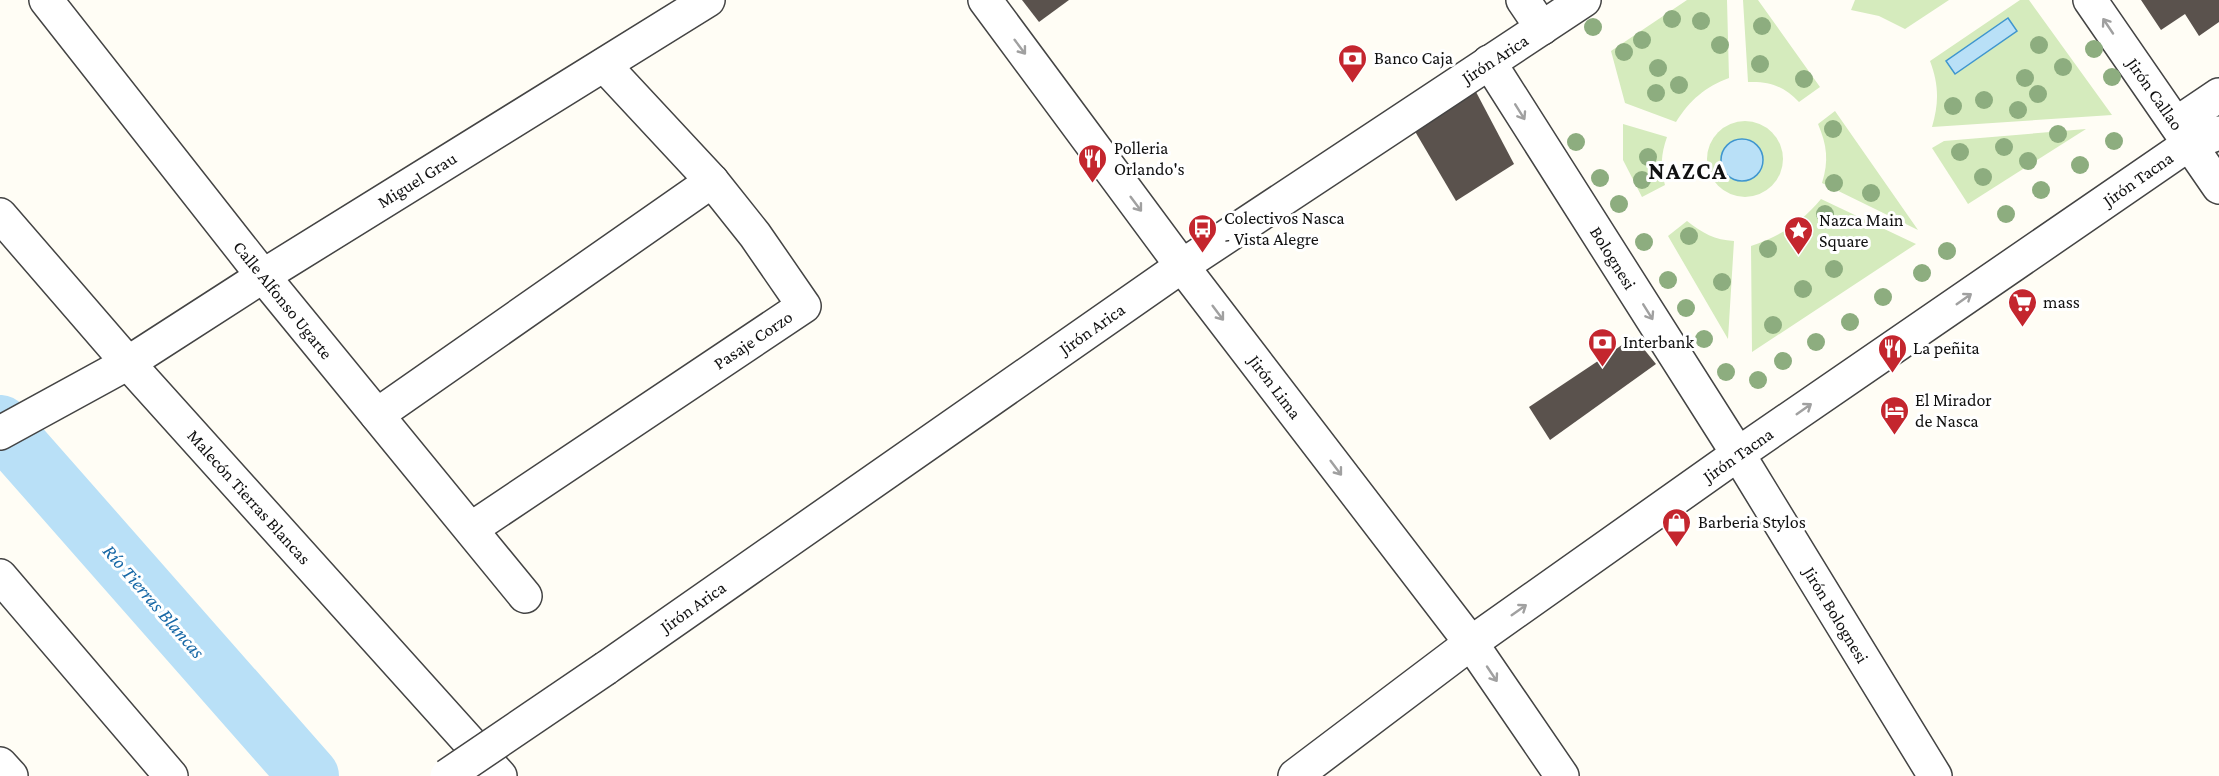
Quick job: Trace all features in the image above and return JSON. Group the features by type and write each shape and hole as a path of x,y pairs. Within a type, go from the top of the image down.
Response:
{"street":[{"name":"Calle Alfonso Ugarte","path":"46,0 263,276 525,596"},
{"name":"Miguel Grau","path":"0,433 128,363 263,276 708,0"},
{"name":"Jirón Lima","path":"985,0 1182,266 1471,643 1562,776"},
{"path":"1523,0 1542,28"},
{"name":"Jirón Arica","path":"447,776 606,668 1182,266 1584,0"},
{"name":"Jirón Callao","path":"2090,0 2219,187"},
{"name":"Bolognesi","path":"1489,62 1738,454"},
{"name":"Pasaje Corzo","path":"471,529 804,306 755,235 712,182 604,64"},
{"path":"2182,134 2219,95"},
{"path":"2182,134 2219,133"},
{"name":"Jirón Tacna","path":"1294,776 1471,643 2182,134"},
{"path":"377,415 712,182"},
{"name":"Malecón Tierras Blancas","path":"0,215 128,363 500,776"},
{"name":"Jirón Bolognesi","path":"1738,454 1935,776"},
{"path":"0,576 171,776"},
{"path":"0,764 11,776"}],"green space":[{"path":"1687,0 1727,0 1729,78 1699,95 1676,122 1625,103 1611,51"},
{"path":"1743,0 1758,0 1820,87 1799,102 1788,92 1776,86 1763,82 1748,82"},
{"path":"1855,0 1949,0 1905,29 1879,16 1851,10"},
{"path":"2020,0 2029,0 2112,115 1932,127 1937,94 1930,61"},
{"path":"1835,111 1918,230 1822,183 1826,167 1826,153 1818,124"},
{"path":"1745,121 1760,124 1772,132 1780,144 1783,159 1780,174 1772,186 1760,194 1745,197 1730,194 1718,186 1710,174 1707,159 1710,144 1718,132 1730,124"},
{"path":"1623,124 1667,137 1662,161 1665,185 1642,197 1623,160"},
{"path":"2086,129 1968,204 1932,148 1944,141"},
{"path":"1821,199 1916,244 1752,352 1751,246 1789,228"},
{"path":"1687,221 1709,235 1734,241 1728,339 1668,236"}],"water":[{"path":"2008,18 2017,31 1955,74 1946,61"},
{"path":"1742,139 1757,145 1763,160 1757,175 1742,181 1727,175 1721,160 1727,145"}],"building":[{"path":"1022,0 1069,0 1039,22"},
{"path":"2141,0 2219,0 2219,22 2199,36 2185,14 2161,30"},
{"path":"1475,90 1514,164 1456,201 1413,128"},
{"path":"1634,337 1656,364 1550,440 1529,407"}],"waterway":[{"name":"Río Tierras Blancas","path":"0,425 309,776"}],"place":[{"name":"Banco Caja","path":"1353,84"},
{"name":"Polleria Orlando's","path":"1093,184"},
{"name":"Colectivos Nasca - Vista Alegre","path":"1203,254"},
{"name":"Nazca Main Square","path":"1798,256"},
{"name":"mass","path":"2022,328"},
{"name":"Interbank","path":"1602,368"},
{"name":"La peñita","path":"1892,374"},
{"name":"El Mirador de Nasca","path":"1894,436"},
{"name":"Barberia Stylos","path":"1677,548"}],"district":[{"name":"NAZCA","path":"1688,170"}]}
